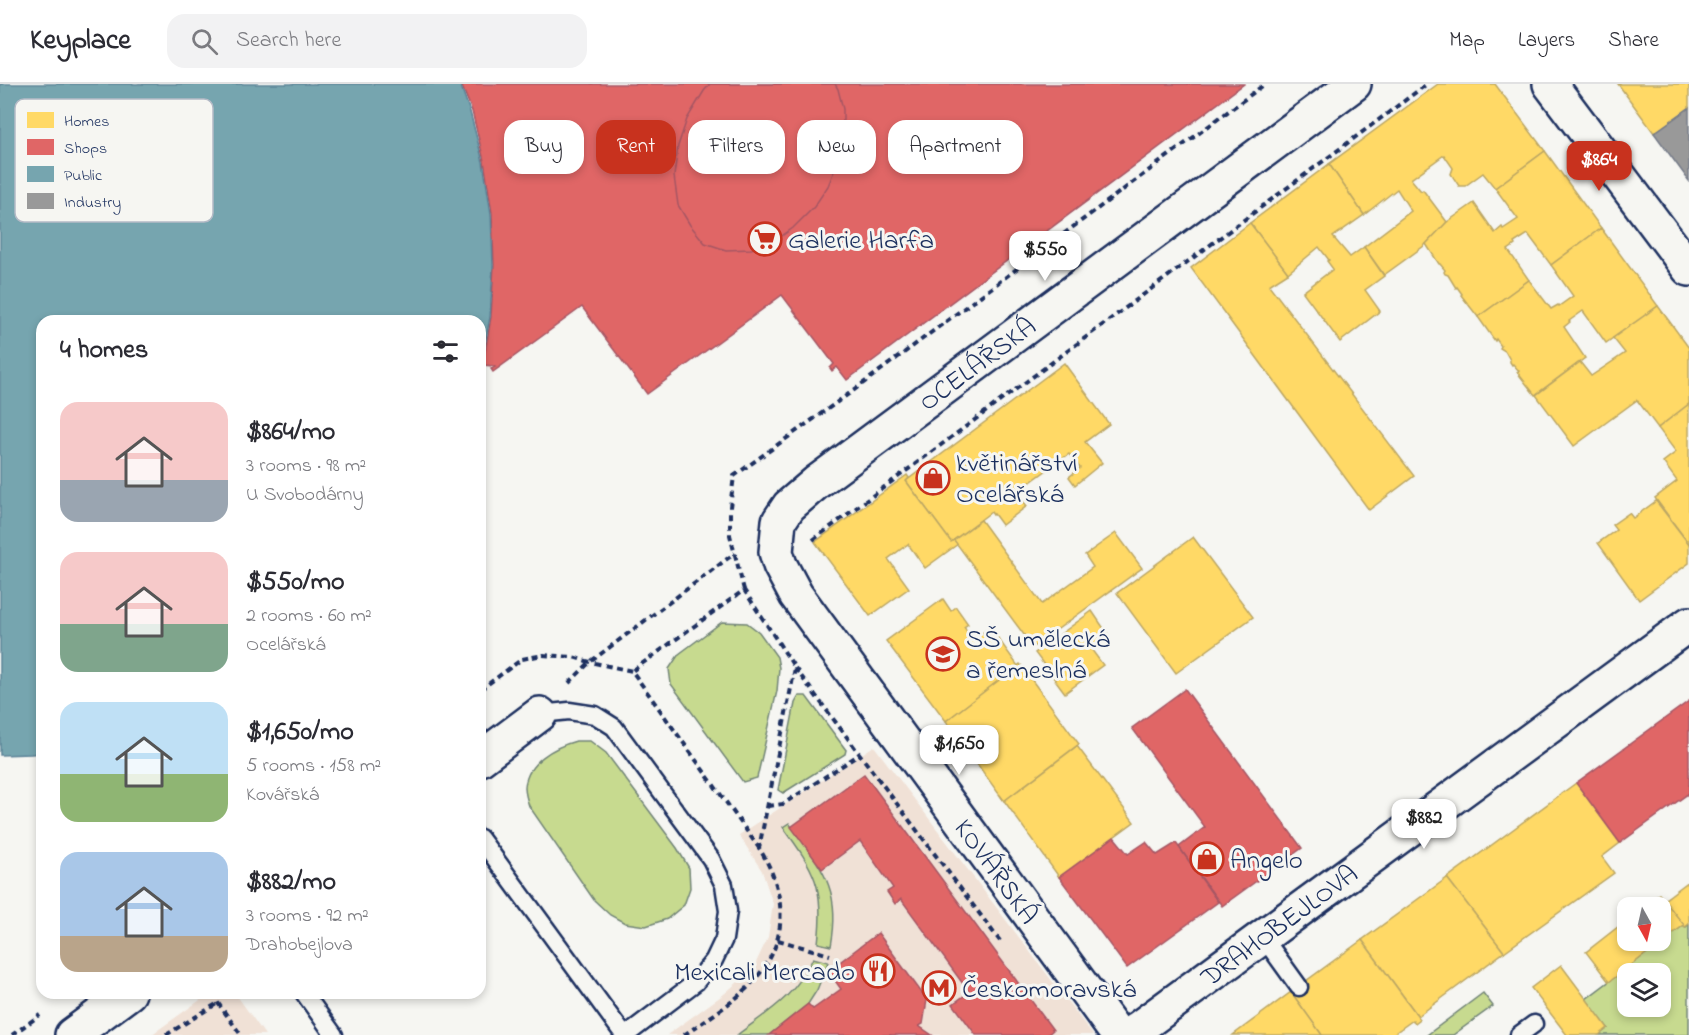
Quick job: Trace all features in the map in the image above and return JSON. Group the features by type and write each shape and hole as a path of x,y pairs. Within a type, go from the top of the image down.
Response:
{"street":[{"name":"OCELÁŘSKÁ","path":"779,521 789,506 818,482 1354,84"},
{"path":"1550,84 1689,269"},
{"name":"KOVÁŘSKÁ","path":"779,521 776,552 780,565 813,620 1118,1035"},
{"name":"DRAHOBEJLOVA","path":"1129,1035 1689,624"},
{"path":"486,754 540,714"},
{"path":"72,1035 121,999"}],"lane":[{"path":"486,846 625,1035 696,982 714,960 724,939 728,911 724,885 711,859 614,727 595,715 569,711 540,714"},
{"path":"1263,937 1299,987"},
{"path":"308,999 334,1035"},
{"path":"1519,1035 1534,1024"}],"path":[{"path":"854,390 1264,84"},
{"path":"806,546 1427,84"},
{"path":"590,662 735,553"},
{"path":"486,686 522,659 543,655 573,657 632,670 744,590 795,668 1004,946"},
{"path":"759,848 795,668"},
{"path":"632,670 639,681"},
{"path":"768,806 783,804 895,732"},
{"path":"778,940 830,954"},
{"path":"216,999 241,1035"},
{"path":"166,1035 218,1003"}],"shaded area":[{"path":"874,746 1093,1035 667,1035 724,994 753,969 768,937 773,904 762,871 739,835"},
{"path":"202,999 239,999 265,1035 151,1035"}],"green space":[{"path":"722,622 747,623 759,632 777,657 779,668 777,691 757,778 743,782 671,684 669,669 679,654"},
{"path":"799,696 806,696 846,750 845,754 783,793 778,790 795,703"},
{"path":"576,741 590,741 606,753 677,848 689,868 690,888 684,905 667,919 646,926 625,923 610,915 594,900 529,806 525,787 527,778 536,763 559,747"},
{"path":"789,823 819,866 831,893 834,926 831,946 818,943 820,907 815,880 803,856 783,827"},
{"path":"1689,924 1689,1035 1599,1035 1608,1028 1586,999 1617,976 1617,1017 1671,1017 1671,963 1634,963 1650,951 1671,951 1671,935 1684,925 1686,927"},
{"path":"813,958 828,962 817,990 808,1004 769,1035 737,1035 790,993"},
{"path":"1483,993 1493,1006 1453,1035 1427,1035"}],"building: Homes":[{"path":"1438,84 1495,84 1545,151 1495,188 1483,173 1465,186 1459,186 1451,174 1453,168 1444,155 1411,179 1421,191 1423,190 1447,222 1424,246 1384,275 1364,247 1411,211 1397,189 1364,215 1329,164"},
{"path":"1618,84 1689,84 1689,108 1654,133"},
{"path":"1545,151 1601,228 1551,265 1528,234 1514,243 1515,245 1508,250 1529,280 1478,317 1445,274 1445,270 1426,244 1447,222 1474,203 1495,233 1518,219 1495,188"},
{"path":"1329,164 1364,215 1333,237 1350,257 1364,247 1384,276 1365,290 1380,311 1340,342 1303,292 1333,269 1327,261 1329,260 1319,247 1288,273 1250,223"},
{"path":"1250,223 1288,273 1269,285 1414,476 1369,510 1191,268"},
{"path":"1601,228 1658,306 1606,343 1583,311 1569,321 1564,327 1585,358 1535,395 1478,317 1529,280 1551,309 1573,296 1551,265"},
{"path":"1658,306 1689,348 1689,404 1658,428 1637,400 1574,446 1536,395 1580,362 1591,376 1625,353 1613,338"},
{"path":"1064,363 1109,424 1085,442 1102,463 1075,485 1069,477 1080,468 1069,454 1017,492 1027,506 1002,525 991,512 951,542 906,481"},
{"path":"1689,404 1689,544 1655,498 1677,481 1663,462 1676,452 1658,428"},
{"path":"907,475 909,478 906,481 951,542 954,540 958,544 925,568 908,544 888,559 909,588 870,616 815,542"},
{"path":"1656,501 1689,544 1689,563 1639,600 1598,543 1616,530 1612,525 1629,513 1633,518"},
{"path":"981,520 1042,604 1093,567 1085,555 1116,533 1142,568 1033,647 954,540"},
{"path":"1193,537 1253,617 1176,673 1117,593"},
{"path":"943,599 951,611 956,607 968,624 964,627 973,640 990,627 1018,666 946,721 886,641"},
{"path":"1092,611 1109,636 1091,649 1103,665 1065,693 1035,653"},
{"path":"1020,664 1079,744 1004,801 946,721"},
{"path":"1077,746 1134,822 1059,877 1004,801"},
{"path":"1576,783 1620,843 1602,857 1614,873 1504,952 1447,878"},
{"path":"1447,878 1504,952 1418,1016 1362,940"},
{"path":"1689,881 1689,924 1685,927 1671,909 1671,897 1668,897"},
{"path":"1671,909 1684,925 1671,935"},
{"path":"1617,928 1617,951 1650,951 1634,963 1617,963 1617,976 1609,982 1586,952"},
{"path":"1362,940 1420,1019 1415,1023 1413,1020 1392,1035 1322,1035 1291,992"},
{"path":"1561,965 1608,1028 1599,1035 1567,1035 1531,988"},
{"path":"1291,992 1322,1035 1233,1035"}],"building: Shops":[{"name":"Galerie Harfa","path":"461,84 1244,84 847,380 837,367 832,371 830,368 834,364 782,295 647,394 582,307 493,372 491,369 495,367 486,365 494,265 492,213 484,161 472,111"},
{"path":"710,84 835,84 838,89 843,120 797,120 797,174 833,174 828,186 814,207 793,228 773,242 751,249 726,250 705,243 690,225 678,205 674,176 678,146 687,119"},
{"path":"1185,689 1302,848 1222,906 1179,847 1205,827 1132,728"},
{"path":"1689,701 1689,793 1620,843 1576,783"},
{"path":"864,774 1053,1030 1047,1035 976,1035 953,1004 969,992 901,899 895,904 887,892 893,888 860,841 822,869 791,827"},
{"path":"1114,837 1128,854 1146,842 1157,855 1176,843 1218,902 1127,968 1059,877"},
{"path":"878,933 927,1000 923,1024 919,1026 932,1035 769,1035 808,1004 813,1009 841,989 828,971"}],"building: Public":[{"path":"0,84 460,84 483,162 491,214 493,266 490,317 486,339 486,315 36,315 36,754 0,755"}],"building: Industry":[{"path":"1689,108 1689,181 1654,133"}],"place":[{"name":"Galerie Harfa","path":"765,239"},
{"name":"květinářství Ocelářská","path":"933,478"},
{"name":"SŠ umělecká a řemeslná","path":"943,654"},
{"name":"Angelo","path":"1207,859"},
{"name":"Mexicali Mercado","path":"878,971"},
{"name":"Českomoravská","path":"939,988"}]}
